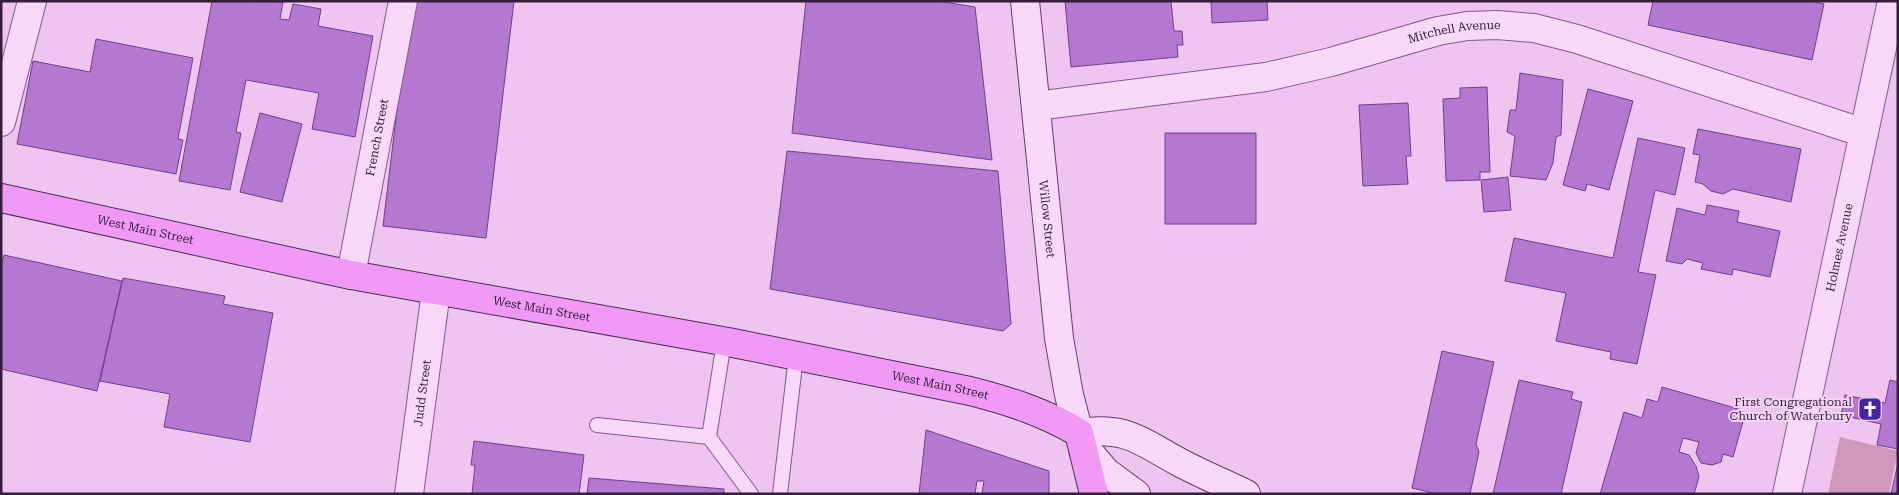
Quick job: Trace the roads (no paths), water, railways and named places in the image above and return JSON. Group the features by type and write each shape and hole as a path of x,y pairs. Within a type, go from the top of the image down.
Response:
{"main road":[{"name":"West Main Street","path":"1,198 350,275 724,342 970,391 1007,400 1056,420 1079,433"},
{"path":"1079,433 1094,494"}],"street":[{"path":"1,122 32,1"},
{"name":"French Street","path":"350,275 403,1"},
{"name":"Willow Street","path":"1025,1 1059,338 1067,386 1079,433"},
{"name":"Holmes Avenue","path":"1787,494 1892,1"},
{"name":"Mitchell Avenue","path":"1036,106 1266,77 1331,62 1438,31 1467,26 1497,25 1534,28 1577,39 1864,133"},
{"name":"Judd Street","path":"409,494 436,291"},
{"path":"1079,433 1110,431 1132,436 1246,494"},
{"name":"West Main Street","path":"1079,433 1098,464 1116,481 1136,494"}],"lane":[{"path":"724,342 709,437 751,494"},
{"path":"780,494 796,356"},
{"path":"597,425 709,437"}],"place":[{"name":"First Congregational Church of Waterbury","path":"1870,409"}]}
